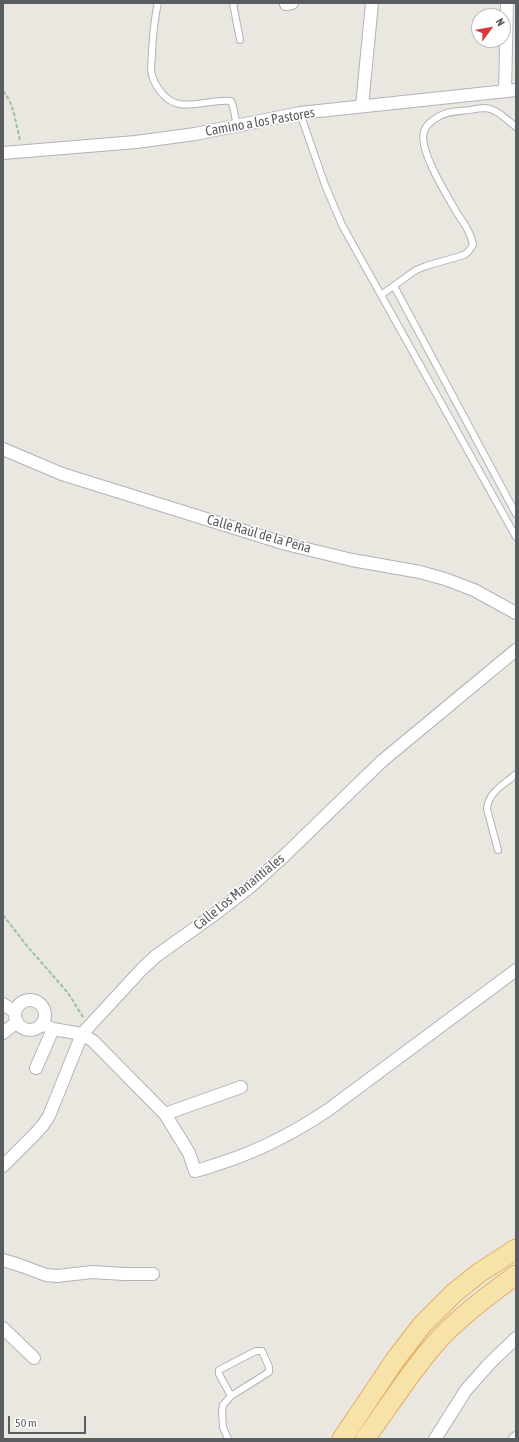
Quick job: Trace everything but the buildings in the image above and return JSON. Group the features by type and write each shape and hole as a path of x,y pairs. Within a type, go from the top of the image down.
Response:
{"main road":[{"path":"342,1439 395,1360 422,1325 454,1293 479,1273 516,1249"},
{"path":"365,1439 429,1351 458,1320 486,1296 516,1275"}],"street":[{"path":"362,106 372,3"},
{"path":"507,3 510,91"},
{"name":"Camino a los Pastores","path":"3,153 136,142 195,134 300,113 510,91"},
{"name":"Calle Raúl de la Peña","path":"3,449 62,474 286,544 352,560 420,572 445,579 474,590 516,613"},
{"name":"Calle Los Manantiales","path":"3,1166 43,1125 49,1116 86,1030 142,969 156,956 251,886 382,762 516,650"},
{"path":"42,1024 53,1029 86,1030 93,1041 165,1114 189,1153 195,1171 258,1150 304,1126 328,1110 516,970"},
{"path":"3,1004 16,1017 21,1027 26,1029 32,1030 42,1024 45,1013 39,1003 33,1000 22,1002 17,1006 16,1017 3,1033"},
{"path":"36,1068 53,1029"},
{"path":"165,1114 241,1087"},
{"path":"3,1260 46,1275 57,1276 92,1272 153,1274"},
{"path":"3,1328 34,1358"},
{"path":"435,1439 466,1390 489,1364 516,1338"}],"lane":[{"path":"158,3 154,18 152,70 155,83 162,94 170,101 178,104 231,102 237,126"},
{"path":"233,3 240,40"},
{"path":"381,295 408,275 426,266 464,255 473,245 470,234 450,201 428,158 423,142 424,132 431,121 438,116 449,112 485,108 494,110 516,127"},
{"path":"300,113 325,185 342,225 516,537"},
{"path":"394,286 516,514"},
{"path":"498,850 487,808 488,802 491,795 516,774"},
{"path":"228,1439 223,1427 223,1405 231,1396 269,1372 269,1367 262,1351 256,1351 219,1370 219,1374 231,1396"}],"path":[{"path":"3,91 11,106 22,151"},
{"path":"3,916 68,993 86,1030"}]}
